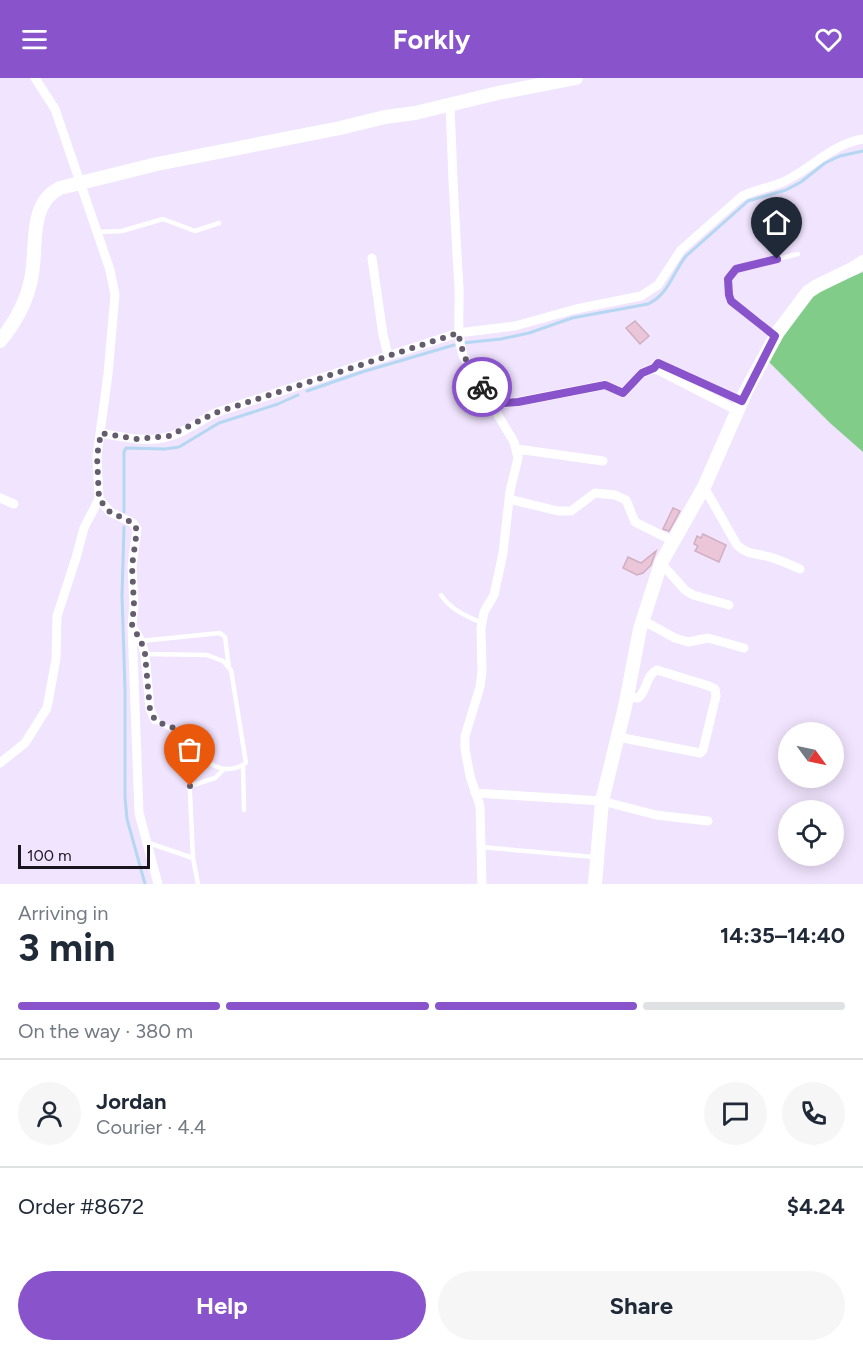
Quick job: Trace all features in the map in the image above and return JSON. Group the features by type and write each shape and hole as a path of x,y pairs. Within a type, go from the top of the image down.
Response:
{"main road":[{"path":"0,341 15,320 25,299 31,279 42,201 50,193 60,188 157,164 576,78"},
{"path":"595,884 602,801 627,697 642,620 661,563 704,487 740,406 775,336 808,292 863,262"}],"street":[{"path":"0,763 25,742 48,708 56,659 57,616 84,528 99,499 97,456 115,296 114,282 55,109 35,78"},
{"path":"450,105 454,225 459,290 458,333 464,356 517,449 518,458 494,595 484,612 480,687 465,742 470,776 480,806 482,884"},
{"path":"101,433 136,439 169,436 215,413 458,333 515,326 576,309 641,296 658,285 681,250 741,197 800,173 837,146 863,139"},
{"path":"372,258 388,355"},
{"path":"491,404 518,402 605,385 623,393 642,373 654,368 740,406"},
{"path":"517,449 603,461"},
{"path":"704,487 742,550 772,557 800,569"},
{"path":"509,499 558,511 571,511 595,493 615,495 626,500 635,522 673,541"},
{"path":"0,498 14,504"},
{"path":"99,499 110,512 133,523 137,530 132,566 134,605 132,626 138,802 158,884"},
{"path":"661,563 685,590 693,595 729,604"},
{"path":"642,620 675,638 688,642 708,638 744,648"},
{"path":"132,626 141,641 145,654 150,710 155,720"},
{"path":"618,737 700,753 703,750 716,696 715,689 709,686 657,670 649,676 642,696 627,697"},
{"path":"476,793 602,801 656,815 708,821"}],"lane":[{"path":"97,232 122,231 163,219 195,231 219,223"},
{"path":"775,336 731,301 728,279 736,269 798,254"},
{"path":"441,595 446,603 463,615 482,623"},
{"path":"141,641 220,633 225,637 229,668"},
{"path":"145,654 207,655 223,661 231,670 246,763 237,769 223,770 188,750"},
{"path":"155,720 179,731 184,736 188,750 193,858 198,884"},
{"path":"243,765 244,810"},
{"path":"190,786 215,778 223,770"},
{"path":"147,842 193,858"},
{"path":"481,847 597,858"}],"green space":[{"path":"863,272 863,452 830,423 767,360 810,298 820,290"}],"building":[{"path":"635,321 649,336 640,344 626,328"},
{"path":"673,508 680,511 669,531 663,529"},
{"path":"703,534 726,545 719,562 695,551 698,546 694,544 697,536 701,538"},
{"path":"656,551 651,565 643,573 637,575 623,568 628,557 641,563"}],"waterway":[{"path":"463,343 501,339 529,333 572,318 648,304 666,289 686,256 748,201 786,190 801,182 825,163 840,156 863,151"},
{"path":"307,391 454,345"},
{"path":"124,512 124,452 126,448 179,447 219,423 278,404 298,395"},
{"path":"124,527 122,595 125,797 127,819 145,884"}],"way so far":[{"path":"190,786 188,750 184,736 179,731 159,724 150,710 145,654 141,641 132,626 134,605 132,566 137,530 133,523 110,512 99,499 97,456 101,433 136,439 169,436 215,413 358,364 458,333 464,356 482,387"}],"route":[{"path":"482,387 491,404 506,404 605,385 623,393 642,373 654,368 658,363 742,401 775,336 731,301 728,279 736,269 777,259"}]}
